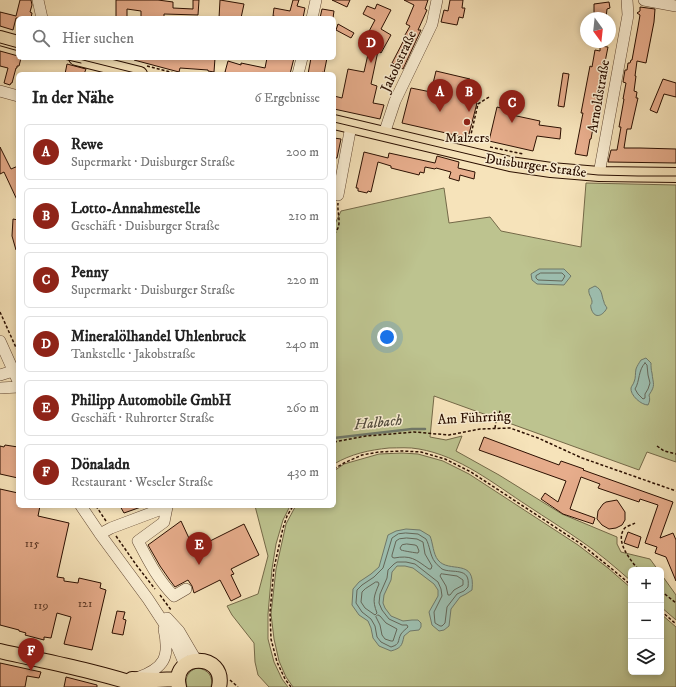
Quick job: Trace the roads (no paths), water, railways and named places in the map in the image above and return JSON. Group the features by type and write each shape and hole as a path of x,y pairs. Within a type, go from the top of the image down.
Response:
{"main road":[{"path":"0,38 16,42"},
{"path":"83,60 125,72"},
{"name":"Duisburger Straße","path":"336,122 510,164 551,170 599,174 676,176"},
{"path":"0,651 137,683 156,680 178,683 182,669 190,663 202,661 214,667 218,672 222,685"}],"street":[{"path":"38,0 42,16"},
{"path":"312,16 316,0"},
{"name":"Jakobstraße","path":"384,134 395,101 432,24 437,0"},
{"name":"Arnoldstraße","path":"599,174 631,0"},
{"path":"644,0 676,6"},
{"path":"298,72 302,60"},
{"path":"0,91 16,95"},
{"path":"338,195 351,126"},
{"path":"0,341 16,378"},
{"path":"0,375 16,380"},
{"path":"0,388 16,380"},
{"path":"82,508 148,599 190,663"},
{"path":"100,534 111,528 164,508"},
{"path":"167,508 164,522 138,541 149,562 166,588 174,596 186,589"},
{"path":"148,599 179,631 190,663"},
{"path":"137,683 145,675 154,671 163,661 167,643 163,622"}],"water":[{"path":"539,269 564,269 571,276 564,285 537,284 532,280 531,274"},
{"path":"595,286 601,291 604,304 607,308 601,315 598,316 592,312 592,301 589,292 589,289"},
{"path":"646,358 651,363 654,384 649,395 650,400 648,405 645,405 636,399 631,391 635,380 637,367 641,360"},
{"path":"406,529 420,530 430,536 435,555 438,560 443,564 461,568 470,573 472,590 460,597 451,609 449,626 444,630 439,631 432,625 429,612 438,596 438,590 434,584 413,568 397,566 392,572 391,580 384,595 383,603 391,616 403,621 418,620 421,623 421,627 419,630 410,631 404,636 403,642 400,646 391,651 379,646 373,638 368,621 359,615 352,605 353,589 359,582 379,567 388,535 396,531"}],"waterway":[{"name":"Halbach","path":"336,438 412,429 425,429"}],"tram line":[{"path":"0,43 16,47"},
{"path":"68,60 81,63"},
{"path":"83,60 131,72"},
{"path":"336,122 510,164 598,175 676,176"}],"place":[{"name":"Mineralölhandel Uhlenbruck","path":"371,63"},
{"name":"Rewe","path":"440,112"},
{"name":"Lotto-Annahmestelle","path":"469,112"},
{"name":"Malzers","path":"467,122"},
{"name":"Penny","path":"512,123"},
{"name":"Philipp Automobile GmbH","path":"199,565"},
{"name":"Dönaladn","path":"31,671"}]}
